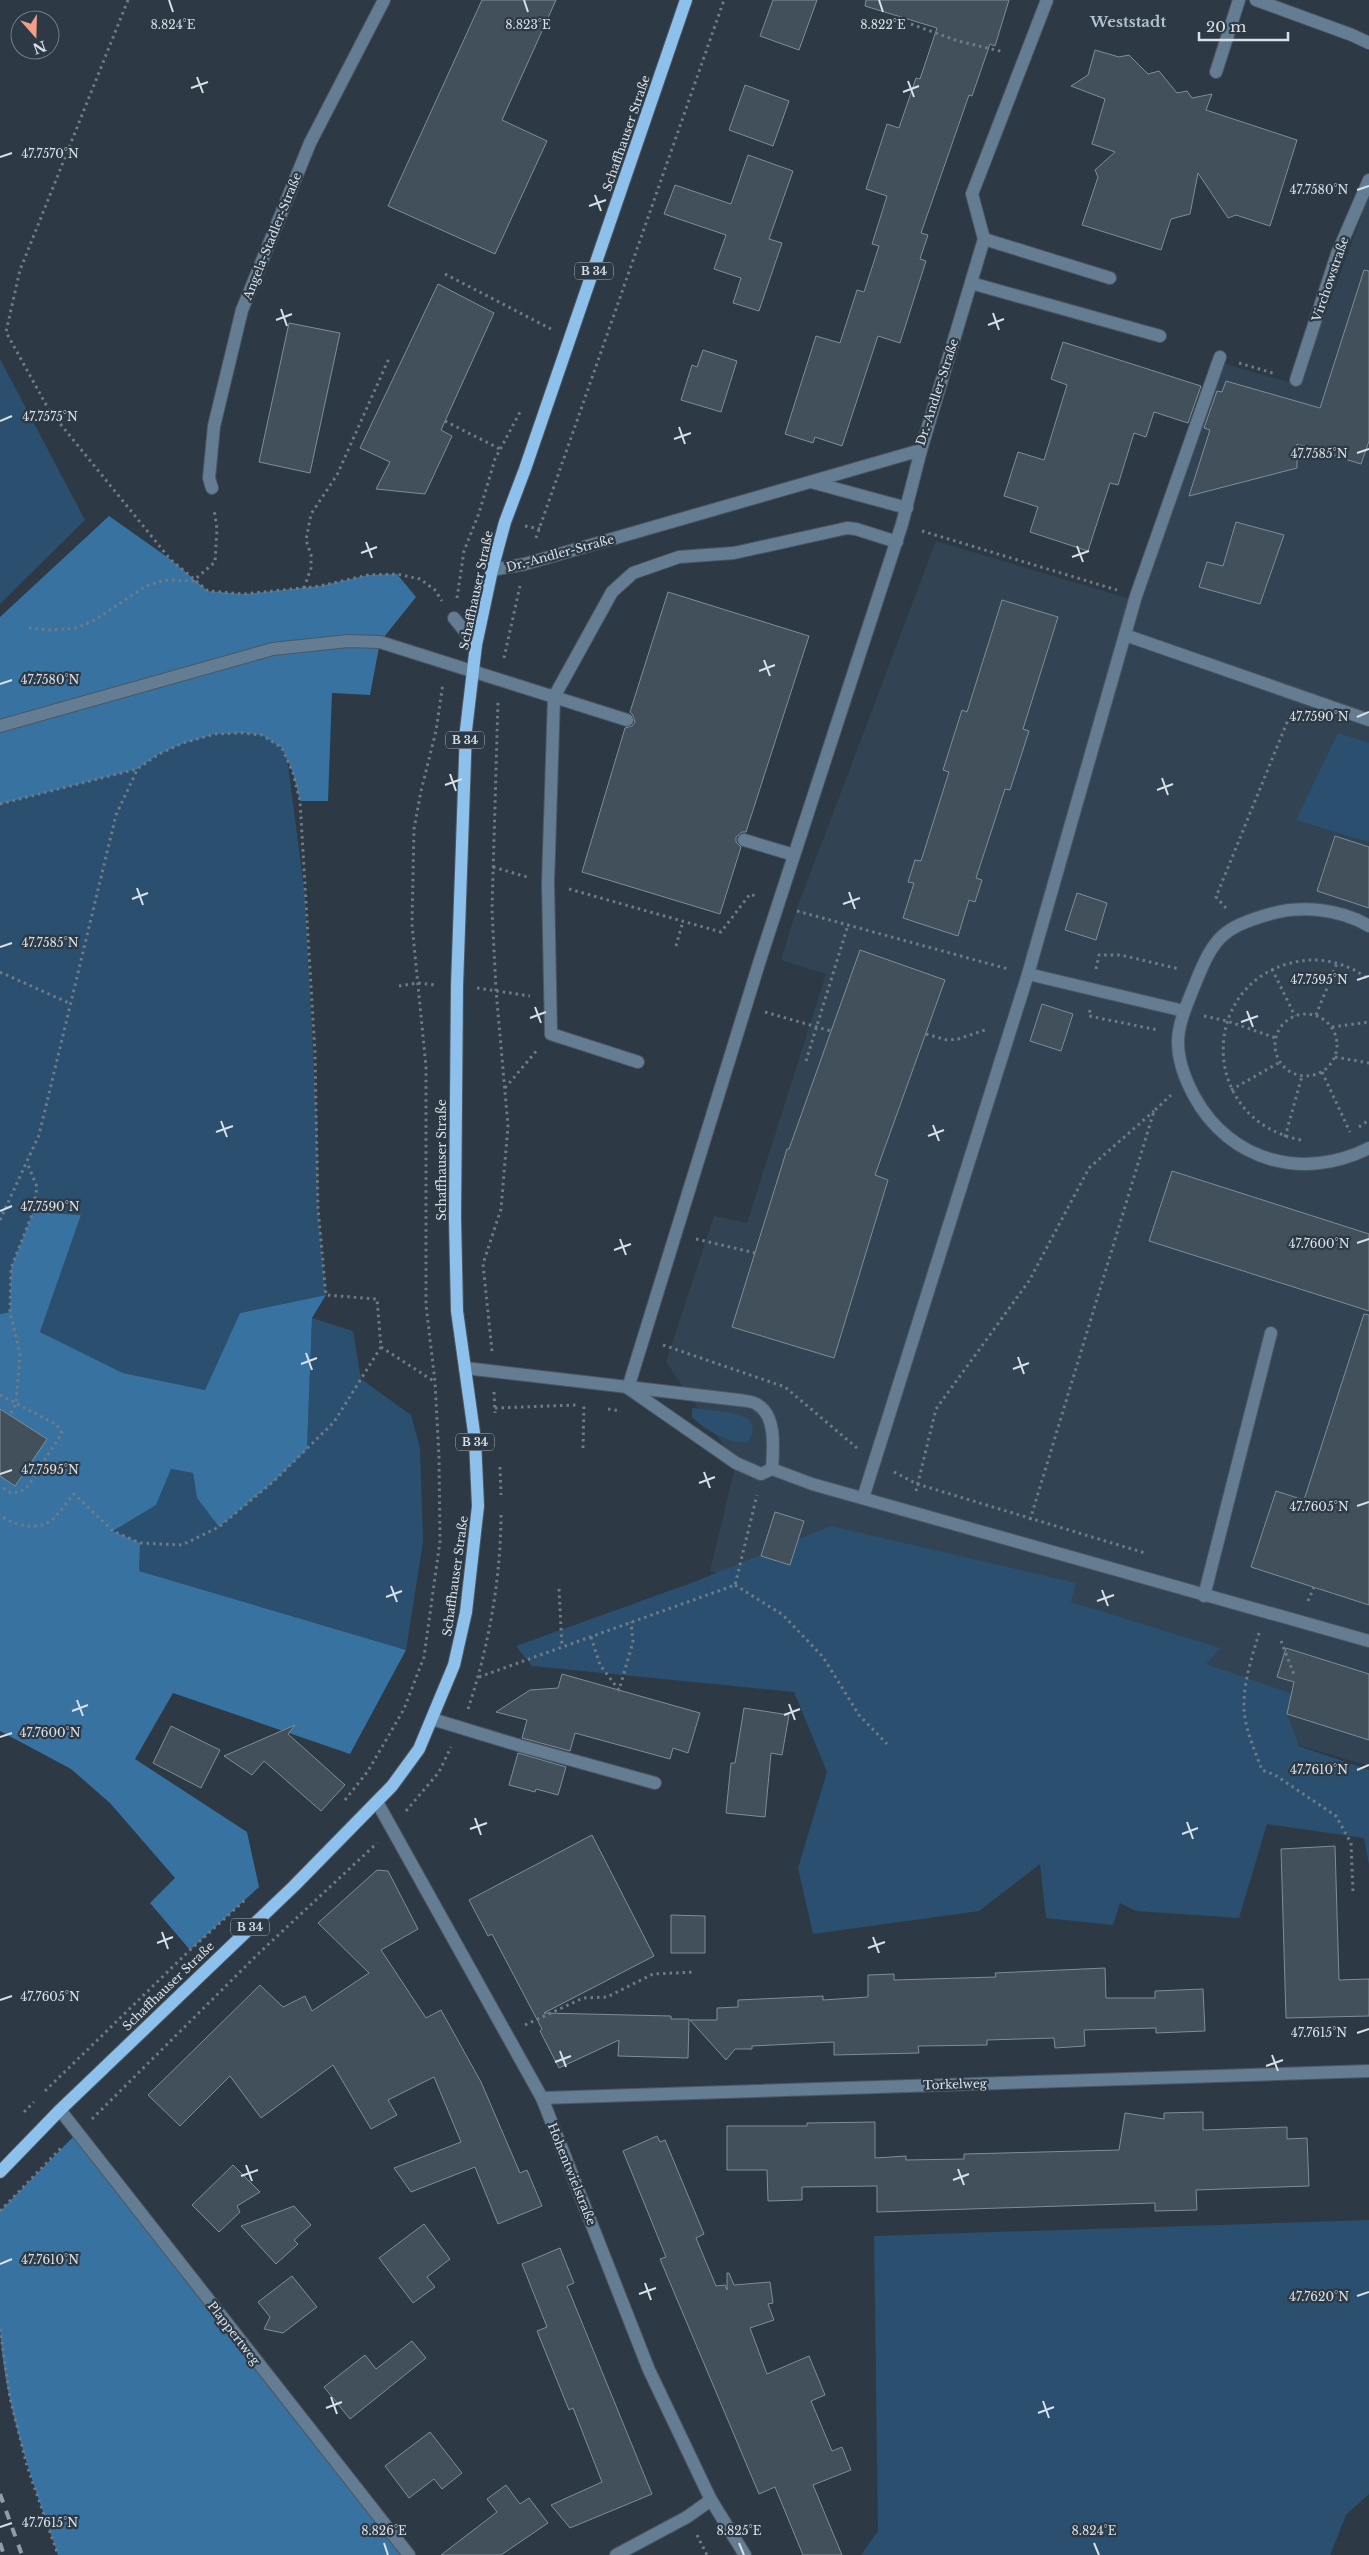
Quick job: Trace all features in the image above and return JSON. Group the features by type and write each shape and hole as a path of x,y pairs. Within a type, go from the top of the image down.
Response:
{"main road":[{"name":"Schaffhauser Straße","path":"0,2172 60,2110 294,1886 376,1802 419,1749 454,1665 466,1612 478,1506 475,1440 458,1310 454,1104 466,730 476,644 492,570 505,522 526,469 686,0"}],"street":[{"name":"Angela-Stadler-Straße","path":"212,488 209,478 214,426 242,310 310,143 384,0"},
{"path":"1047,0 972,194 984,239 1110,278"},
{"path":"1216,72 1239,0"},
{"path":"1256,0 1352,34 1369,43"},
{"name":"Virchowstraße","path":"1296,380 1337,254 1369,180"},
{"name":"Dr.-Andler-Straße","path":"492,570 525,564 921,450 984,239"},
{"path":"971,283 1160,336"},
{"path":"863,1498 1028,974 1136,596 1220,358"},
{"path":"628,1388 778,904 897,542 921,450"},
{"path":"811,482 907,508"},
{"path":"638,1062 551,1034 548,883 554,697 612,592 633,573 679,558 734,553 847,528 897,542"},
{"path":"454,618 476,644"},
{"path":"1125,635 1299,694 1369,720"},
{"path":"0,726 273,650 348,641 380,642 627,720"},
{"path":"744,840 794,855"},
{"path":"1369,926 1356,918 1319,909 1281,911 1242,922 1217,938 1199,974 1184,1011 1178,1042 1185,1080 1204,1115 1233,1142 1268,1160 1308,1165 1347,1159 1369,1148"},
{"path":"1028,974 1184,1011"},
{"path":"1204,1596 1271,1333"},
{"path":"465,1368 494,1370 584,1384 739,1400 758,1404 768,1415 774,1445 767,1472"},
{"path":"628,1388 736,1464 911,1511 1204,1596 1369,1641"},
{"path":"432,1719 520,1746 655,1783"},
{"name":"Hohentwielstraße","path":"376,1802 542,2098 649,2370 711,2500 745,2555"},
{"name":"Torkelweg","path":"542,2098 1369,2071"},
{"name":"Plappertweg","path":"60,2110 409,2555"},
{"path":"616,2555 687,2517 711,2500"}],"path":[{"path":"128,0 20,270 6,332 49,410 170,559 208,591 244,594 304,588 368,576 397,574 420,579 435,590 454,618"},
{"path":"544,513 724,0"},
{"path":"911,24 958,41 1008,53"},
{"path":"445,274 552,329"},
{"path":"304,588 312,568 311,555 306,540 311,514 337,475 390,356"},
{"path":"1220,358 1296,380"},
{"path":"445,421 500,449"},
{"path":"29,628 50,630 76,628 95,620 146,586 165,580 193,580 215,562 217,529 212,488"},
{"path":"902,524 1136,596"},
{"path":"494,1370 483,1264 501,1209 508,1126 496,990 493,868 499,680 525,564"},
{"path":"343,1802 368,1771 404,1709 424,1657 440,1541 439,1457 435,1382 426,1305 426,1066 412,924 414,829 420,791 436,731 445,663"},
{"path":"1242,922 1216,897 1299,694"},
{"path":"0,804 137,769 159,754 184,743 215,734 243,733 262,735 282,748 294,773 300,801 308,902 318,1208 326,1295 376,1299 382,1347 334,1422 327,1429 274,1481 219,1527 182,1545 140,1543 113,1531 74,1494 53,1520 32,1527 7,1521 0,1514"},
{"path":"0,1220 28,1164 39,1135 116,815 137,769"},
{"path":"493,868 721,932 750,894 848,925 1028,974"},
{"path":"676,946 683,921"},
{"path":"806,1061 848,925"},
{"path":"1307,1141 1285,1137 1263,1126 1244,1110 1231,1090 1223,1059 1222,1044 1227,1020 1237,1000 1253,982 1272,969 1293,962 1316,960 1337,963 1363,975 1369,980"},
{"path":"1316,1015 1337,963"},
{"path":"1272,969 1295,1016"},
{"path":"0,972 71,1004"},
{"path":"399,986 418,983"},
{"path":"496,990 550,1000"},
{"path":"746,1007 831,1031"},
{"path":"1184,1011 1227,1020 1276,1038"},
{"path":"1316,1015 1332,1027 1337,1036 1335,1057 1330,1066 1322,1072 1312,1076 1302,1076 1292,1072 1280,1062 1275,1049 1276,1038 1283,1025 1295,1016 1316,1015"},
{"path":"1332,1027 1369,1022"},
{"path":"926,1034 947,1040 958,1040 986,1029 1011,1028"},
{"path":"505,1088 551,1034"},
{"path":"1335,1057 1369,1063"},
{"path":"1231,1090 1280,1062"},
{"path":"1322,1072 1350,1132"},
{"path":"1285,1137 1302,1076"},
{"path":"911,1511 936,1409 1029,1281 1089,1168 1154,1111 1185,1080"},
{"path":"1023,1543 1154,1111"},
{"path":"1343,1135 1369,1120"},
{"path":"11,1413 16,1404 20,1353 10,1312 11,1268 33,1212 37,1187 28,1164"},
{"path":"676,1234 755,1253"},
{"path":"644,1339 785,1387 874,1461 918,1484 1153,1555"},
{"path":"382,1347 435,1382"},
{"path":"583,1448 584,1384"},
{"path":"0,1394 16,1404 52,1421 57,1425 62,1434 28,1486 20,1492 11,1493 0,1486"},
{"path":"495,1408 584,1404 593,1406"},
{"path":"603,1408 631,1413"},
{"path":"735,1584 767,1472"},
{"path":"479,1677 735,1584"},
{"path":"735,1584 783,1614 823,1657 859,1715 887,1744"},
{"path":"1300,1598 1309,1601 1314,1587"},
{"path":"558,1589 562,1647"},
{"path":"1265,1613 1245,1685 1244,1711 1251,1740 1262,1770 1275,1774 1336,1816 1351,1843 1353,1892"},
{"path":"590,1637 600,1665 619,1690 632,1642 631,1622"},
{"path":"1283,1641 1295,1676"},
{"path":"0,2211 258,1954 392,1828"},
{"path":"44,2092 190,1950 252,1894"},
{"path":"506,2034 583,1998 607,1997 653,1974 695,1972"},
{"path":"19,2118 37,2099"},
{"path":"0,2329 10,2398 28,2466 58,2555"}],"shaded area":[{"path":"1369,196 1369,1766 710,1571 736,1463 666,1362 714,1216 747,1223 826,974 781,960 796,911 936,541 1137,601 1211,360 1299,385"},
{"path":"0,359 85,520 0,604"},
{"path":"109,516 170,559 208,591 244,594 320,586 368,575 397,574 416,597 380,642 370,695 332,693 328,801 300,801 293,773 282,748 262,735 243,733 215,734 184,743 159,754 137,769 0,804 0,617"},
{"path":"273,649 305,896 317,1129 318,1208 326,1295 240,1313 205,1390 123,1373 40,1332 81,1215 33,1212 11,1268 10,1312 0,1314 0,726"},
{"path":"1338,733 1369,743 1369,842 1296,820"},
{"path":"33,1212 81,1215 40,1332 123,1373 205,1390 240,1313 326,1295 312,1318 307,1449 274,1481 219,1527 197,1498 193,1473 171,1469 156,1505 113,1531 140,1543 139,1571 406,1650 350,1754 173,1693 135,1759 247,1832 259,1887 190,1950 150,1903 175,1878 110,1803 71,1769 0,1731 0,1314 10,1312 11,1268"},
{"path":"312,1318 353,1331 361,1379 411,1415 420,1448 423,1542 406,1650 139,1571 113,1531 156,1505 171,1469 193,1473 197,1498 219,1527 307,1449"},
{"path":"692,1408 732,1413 749,1419 753,1431 751,1436 747,1442 740,1442 718,1435 692,1417"},
{"path":"831,1526 1076,1583 1071,1602 1220,1648 1206,1664 1292,1694 1287,1714 1299,1746 1369,1770 1369,1865 1364,1838 1267,1824 1239,1918 1136,1911 1120,1903 1113,1925 1046,1918 1040,1864 979,1911 813,1934 798,1868 827,1772 794,1692 532,1666 516,1646 694,1582"},
{"path":"78,2132 409,2555 58,2555 21,2443 7,2386 0,2328 0,2211"},
{"path":"1369,2220 1369,2494 1346,2515 1330,2555 861,2555 878,2531 874,2236"}],"building":[{"path":"482,0 556,0 502,120 547,141 495,254 388,206"},
{"path":"773,0 817,0 799,50 760,36"},
{"path":"866,0 1009,0 995,46 990,44 972,96 969,95 921,233 928,235 920,259 926,261 900,343 878,336 842,446 815,437 813,443 785,434 816,336 840,343 857,290 864,292 879,246 872,244 887,196 866,189 887,124 899,128 916,78 920,79 937,28 865,6"},
{"path":"1095,50 1119,57 1129,55 1148,74 1159,71 1177,93 1187,91 1192,98 1212,94 1206,110 1297,140 1270,226 1236,215 1228,218 1198,173 1190,214 1171,219 1161,250 1082,225 1098,177 1095,170 1115,152 1092,144 1105,99 1071,86 1088,75"},
{"path":"745,85 789,101 773,146 729,130"},
{"path":"748,155 793,171 769,239 782,243 759,311 733,303 741,278 714,269 726,235 664,214 675,185 731,204"},
{"path":"1364,270 1369,271 1369,441 1361,464 1297,444 1297,468 1189,496 1210,430 1204,428 1217,391 1222,392 1226,381 1320,408"},
{"path":"438,284 494,313 441,430 452,436 425,494 376,489 390,462 360,448"},
{"path":"289,323 340,333 310,473 259,462"},
{"path":"1063,342 1201,386 1188,423 1154,412 1146,437 1134,433 1118,485 1110,483 1088,551 1030,532 1038,507 1004,496 1018,452 1044,460 1067,385 1051,379"},
{"path":"703,350 737,361 721,412 681,400 692,365 697,367"},
{"path":"1236,522 1284,535 1260,604 1199,587 1207,562 1223,566"},
{"path":"668,592 809,636 746,832 742,832 736,837 736,842 741,847 720,914 582,872 625,728 632,726 635,722 630,712"},
{"path":"1002,600 1058,617 1023,729 1029,731 1010,790 1005,789 976,878 982,880 975,902 969,900 958,936 903,918 914,883 908,882 915,860 921,861 949,772 943,770 962,710 967,712"},
{"path":"1335,836 1369,847 1369,908 1317,891"},
{"path":"1077,893 1107,903 1096,940 1065,930"},
{"path":"860,950 945,980 875,1175 888,1180 834,1358 732,1327 787,1149 789,1149"},
{"path":"1042,1004 1073,1014 1061,1051 1030,1041"},
{"path":"1172,1171 1369,1234 1369,1311 1149,1241"},
{"path":"1364,1314 1369,1315 1369,1605 1251,1567 1276,1491 1304,1500"},
{"path":"0,1409 47,1439 15,1486 0,1476"},
{"path":"775,1512 804,1521 790,1565 761,1556"},
{"path":"1286,1648 1369,1674 1369,1740 1287,1714 1294,1682 1277,1677"},
{"path":"562,1674 700,1713 688,1753 673,1748 670,1759 575,1733 570,1751 522,1738 527,1720 496,1712 530,1690 558,1688"},
{"path":"744,1708 789,1715 782,1755 771,1753 765,1817 726,1813 731,1763 735,1763"},
{"path":"295,1725 288,1734 345,1785 321,1811 264,1761 252,1775 224,1756"},
{"path":"171,1726 220,1750 201,1788 153,1763"},
{"path":"518,1753 566,1767 558,1795 536,1789 535,1792 509,1785"},
{"path":"592,1835 654,1956 544,2013 671,2016 671,2019 689,2019 688,2058 618,2056 619,2040 559,2068 540,2031 542,2029 492,1934 488,1936 469,1900"},
{"path":"1335,1846 1339,1980 1369,1979 1369,2016 1286,2018 1281,1849"},
{"path":"377,1870 388,1871 418,1929 381,1950 426,2018 441,2010 481,2082 520,2173 527,2170 542,2206 498,2224 475,2167 411,2192 394,2168 461,2142 434,2077 388,2100 397,2115 371,2129 333,2065 261,2118 230,2076 180,2126 148,2095 260,1985 283,2007 305,1996 312,2011 369,1973 318,1923"},
{"path":"671,1915 705,1916 705,1953 671,1953"},
{"path":"1105,1968 1106,1998 1155,1998 1155,1991 1203,1989 1205,2031 1156,2033 1156,2028 1084,2030 1085,2046 1055,2048 1054,2038 987,2040 987,2045 918,2046 919,2053 834,2055 834,2042 752,2046 752,2049 735,2049 726,2060 690,2020 717,2020 717,2008 738,2007 738,2000 823,1996 823,2000 868,1997 868,1975 894,1974 894,1980 996,1977 995,1973"},
{"path":"1203,2112 1203,2130 1287,2127 1287,2139 1307,2138 1309,2186 1196,2190 1197,2210 1155,2211 1155,2203 877,2212 877,2186 802,2187 802,2200 768,2201 767,2170 727,2170 727,2126 807,2126 807,2123 875,2122 875,2158 906,2156 906,2160 964,2159 964,2154 1119,2150 1125,2113 1164,2119 1164,2113"},
{"path":"657,2136 660,2142 665,2140 704,2234 696,2238 716,2286 725,2285 727,2290 727,2273 729,2273 734,2285 770,2282 773,2303 768,2304 774,2320 750,2328 767,2374 809,2356 825,2395 811,2401 832,2451 842,2447 851,2470 813,2485 842,2555 803,2555 775,2487 759,2494 660,2259 666,2257 623,2151"},
{"path":"233,2165 260,2192 237,2206 240,2212 219,2232 192,2205"},
{"path":"294,2206 311,2225 294,2240 298,2244 276,2264 241,2226"},
{"path":"424,2224 450,2259 427,2277 435,2287 413,2303 379,2258"},
{"path":"560,2248 574,2283 567,2286 652,2494 570,2528 551,2505 602,2482 573,2408 569,2410 537,2331 547,2327 522,2264"},
{"path":"292,2276 317,2307 283,2333 264,2329 270,2317 258,2302"},
{"path":"412,2341 426,2358 350,2419 324,2387 365,2355 376,2369"},
{"path":"430,2432 462,2473 442,2489 434,2479 409,2498 385,2466"},
{"path":"506,2485 520,2504 529,2498 548,2523 501,2555 441,2555 497,2512 487,2499"}],"railway":[{"path":"0,2494 22,2555"},
{"path":"0,2543 4,2555"}],"district":[{"name":"Weststadt","path":"1128,21"}]}
